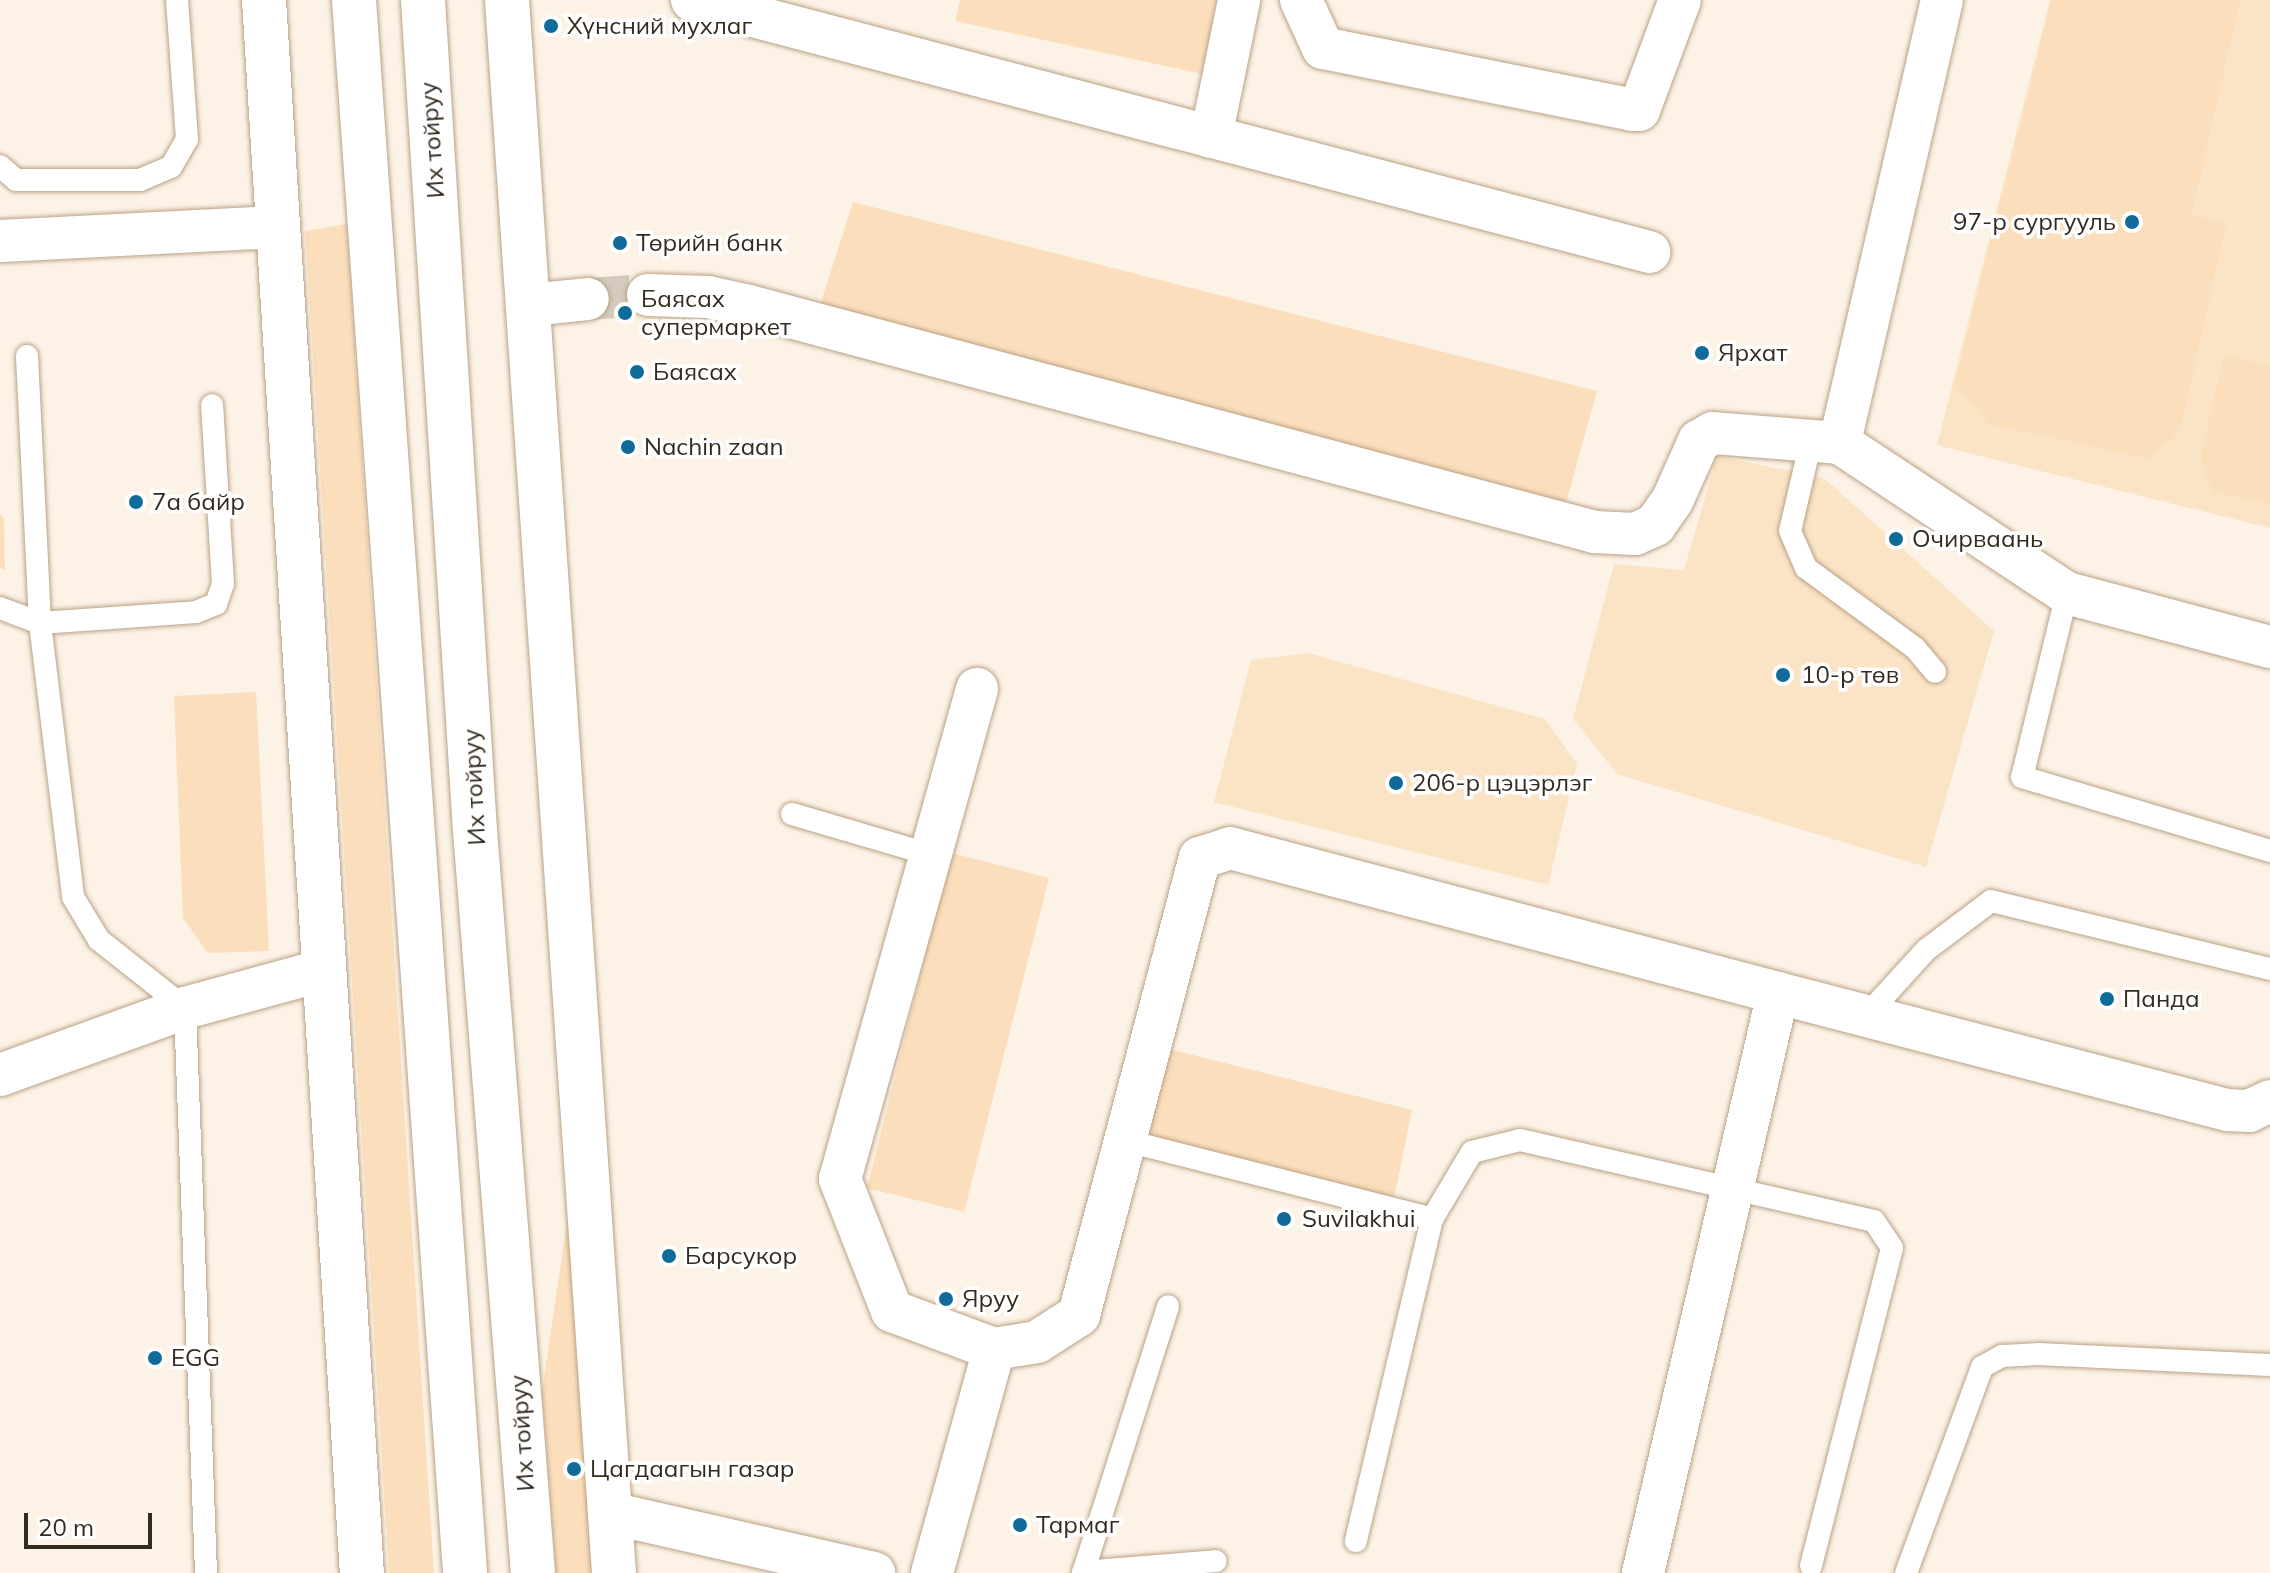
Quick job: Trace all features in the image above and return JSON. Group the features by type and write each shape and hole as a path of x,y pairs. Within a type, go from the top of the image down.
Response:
{"street":[{"path":"264,0 275,227 362,1573"},
{"path":"354,0 465,1573"},
{"name":"Их тойруу","path":"423,0 475,830 533,1573"},
{"path":"507,0 614,1573"},
{"path":"692,0 822,16 1211,137 1649,252"},
{"path":"1211,137 1239,0"},
{"path":"1301,0 1323,48 1633,110 1639,110 1680,0"},
{"path":"1825,442 1942,0"},
{"path":"0,241 275,227"},
{"path":"648,295 708,297 749,306 1595,532 1635,534 1655,525 1672,501 1699,441 1713,433 1825,442 2067,593 2270,647"},
{"path":"528,305 588,299"},
{"path":"977,689 840,1179 892,1311 994,1349 1037,1342 1079,1315 1200,858 1230,848 2228,1110 2249,1111 2270,1101"},
{"path":"0,1075 185,1008 324,970"},
{"path":"1643,1573 1778,993"},
{"path":"932,1573 994,1349"},
{"path":"610,1513 874,1573"}],"lane":[{"path":"0,166 16,180 140,180 171,167 187,139 177,0"},
{"path":"27,356 40,623 73,897 99,940 185,1008 206,1573"},
{"path":"0,608 40,623 196,612 216,604 223,584 212,405"},
{"path":"1825,442 1790,531 1806,568 1915,648 1935,672"},
{"path":"2067,593 2022,777 2270,851"},
{"path":"792,814 931,855"},
{"path":"1866,1016 1926,950 1991,901 2270,969"},
{"path":"1356,1541 1432,1219 1472,1152 1520,1140 1733,1186 1874,1221 1892,1248 1811,1566"},
{"path":"1127,1141 1432,1219"},
{"path":"1168,1306 1083,1572 1216,1561"},
{"path":"1906,1573 1982,1367 2002,1356 2038,1354 2270,1365"}],"shaded area":[{"path":"960,0 1216,0 1203,74 955,21"},
{"name":"97-р сургууль","path":"2050,0 2270,0 2270,528 1937,445"},
{"name":"97-р сургууль","path":"2052,0 2240,0 2192,214 2226,224 2180,431 2151,459 1989,424 1954,387"},
{"path":"853,202 1597,391 1565,507 820,305"},
{"path":"347,224 434,1573 389,1573 305,231"},
{"path":"2224,355 2270,366 2270,504 2214,492 2204,475 2201,454"},
{"name":"10-р төв","path":"1717,456 1824,478 1994,631 1926,867 1617,774 1573,719 1614,564 1684,570"},
{"path":"0,514 4,518 5,570 0,568"},
{"name":"206-р цэцэрлэг","path":"1308,653 1545,719 1577,764 1548,885 1214,802 1251,660"},
{"path":"256,692 269,951 208,953 183,918 174,696"},
{"path":"951,853 1049,878 964,1212 867,1188"},
{"path":"1161,1047 1412,1110 1393,1204 1136,1137"},
{"path":"571,1195 601,1573 556,1573 542,1391"}],"tunnel":[{"path":"588,299 648,295"}],"place":[{"name":"Хүнсний мухлаг","path":"551,26"},
{"name":"97-р сургууль","path":"2132,222"},
{"name":"Төрийн банк","path":"620,243"},
{"name":"Баясах супермаркет","path":"625,313"},
{"name":"Ярхат","path":"1702,353"},
{"name":"Баясах","path":"637,372"},
{"name":"Nachin zaan","path":"628,447"},
{"name":"7а байр","path":"136,502"},
{"name":"Очирваань","path":"1896,539"},
{"name":"10-р төв","path":"1783,675"},
{"name":"206-р цэцэрлэг","path":"1396,783"},
{"name":"Панда","path":"2107,999"},
{"name":"Suvilakhui","path":"1284,1219"},
{"name":"Барсукор","path":"669,1256"},
{"name":"Яруу","path":"946,1299"},
{"name":"EGG","path":"155,1358"},
{"name":"Цагдаагын газар","path":"574,1469"},
{"name":"Тармаг","path":"1020,1525"}]}
